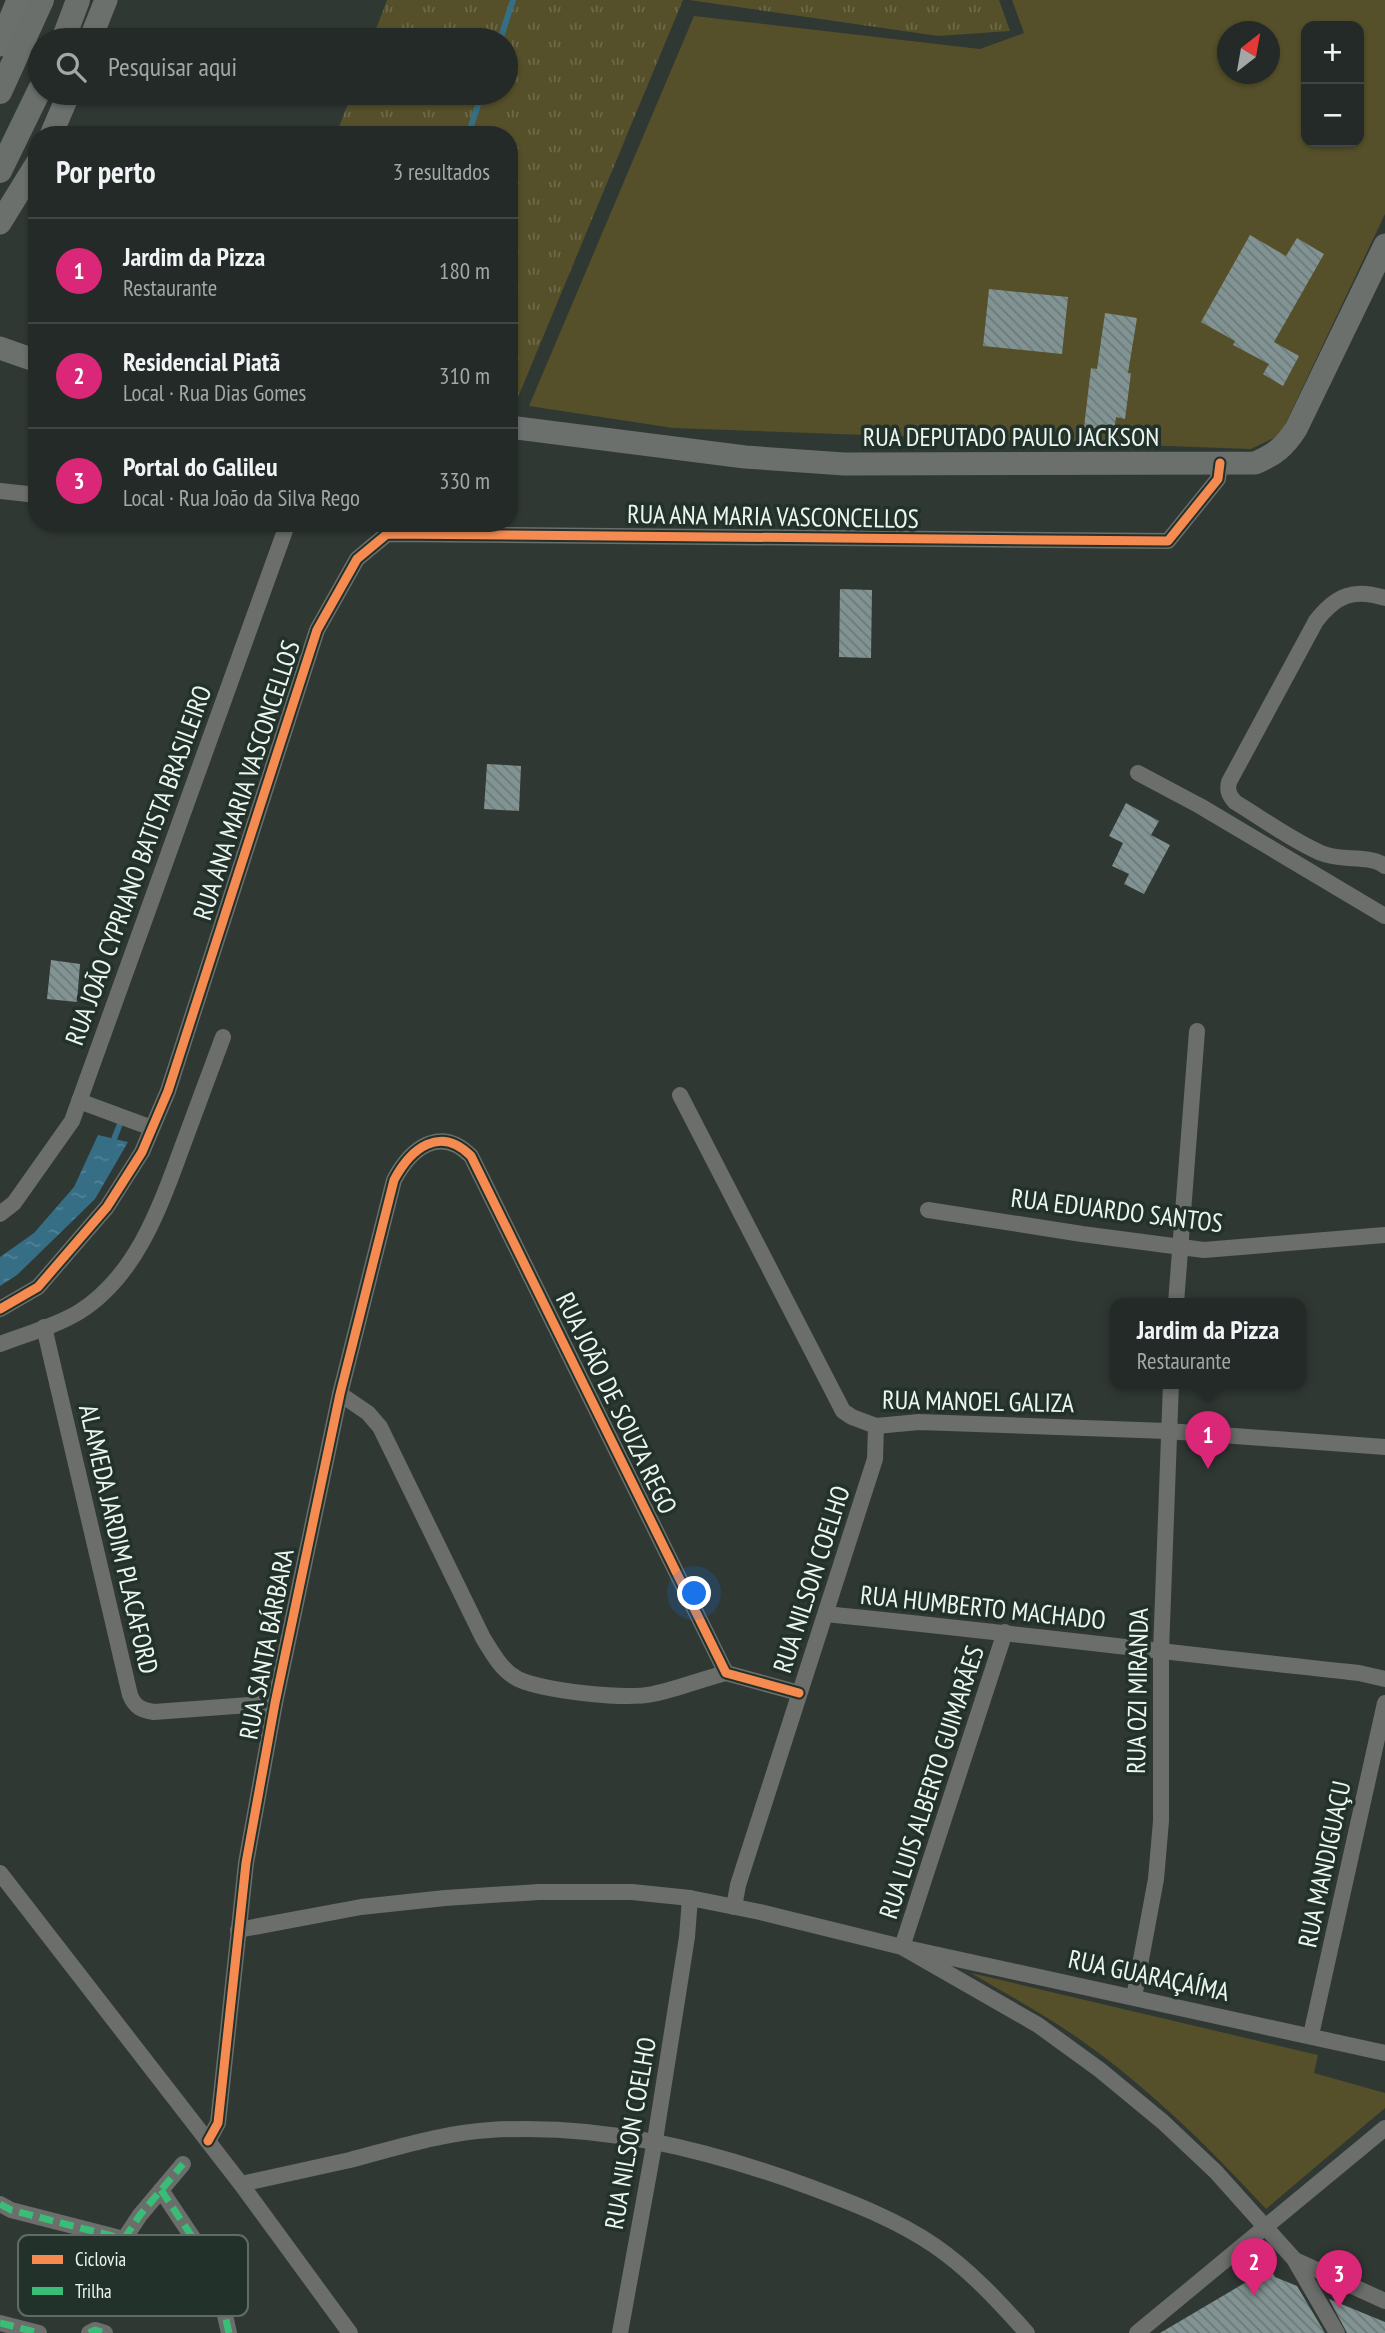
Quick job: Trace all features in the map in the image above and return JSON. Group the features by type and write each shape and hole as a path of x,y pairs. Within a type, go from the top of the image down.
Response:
{"main road":[{"path":"0,45 18,0"},
{"path":"29,28 42,0"},
{"path":"68,28 78,0"},
{"path":"95,28 106,0"},
{"path":"0,92 28,31"},
{"path":"0,171 32,105"},
{"path":"55,126 64,105"},
{"path":"0,223 28,178"},
{"name":"RUA DEPUTADO PAULO JACKSON","path":"518,428 791,462 1219,471 1255,463 1273,455 1286,443 1296,429 1385,245"},
{"path":"2,347 28,357"}],"street":[{"name":"RUA ANA MARIA VASCONCELLOS","path":"0,1310 38,1287 107,1207 142,1152 150,1127 168,1091 317,630 358,559 387,534 1168,541 1219,471"},
{"path":"0,491 28,494"},
{"name":"RUA JOÃO CYPRIANO BATISTA BRASILEIRO","path":"0,1213 14,1203 72,1122 82,1102 284,532"},
{"path":"1385,598 1365,593 1345,595 1329,605 1317,621 1229,782 1228,789 1235,802 1320,853 1337,859 1368,859 1385,866"},
{"path":"1138,773 1200,806 1385,916"},
{"path":"1176,1298 1197,1031"},
{"path":"0,1345 78,1312 107,1290 149,1230 223,1037"},
{"name":"RUA MANOEL GALIZA","path":"680,1095 843,1411 852,1417 876,1426 919,1422 1167,1431 1385,1447"},
{"path":"82,1102 150,1127"},
{"name":"RUA JOÃO DE SOUZA REGO","path":"403,1162 417,1150 433,1142 446,1140 461,1146 471,1156 726,1673"},
{"name":"RUA SANTA BÁRBARA","path":"208,2141 218,2123 246,1864 275,1703 340,1394 394,1180 403,1162"},
{"name":"RUA EDUARDO SANTOS","path":"928,1210 1180,1247 1227,1249 1385,1235"},
{"name":"ALAMEDA JARDIM PLACAFORD","path":"44,1327 134,1704 143,1710 155,1712 275,1703"},
{"name":"RUA OZI MIRANDA","path":"1134,1997 1157,1878 1161,1821 1161,1652 1170,1389"},
{"path":"340,1394 368,1413 380,1427 483,1638 500,1665 517,1678 542,1686 631,1696 651,1695 726,1673 799,1693"},
{"name":"RUA NILSON COELHO","path":"734,1907 738,1885 875,1459 876,1426"},
{"name":"RUA HUMBERTO MACHADO","path":"826,1614 1359,1673 1385,1679"},
{"name":"RUA LUIS ALBERTO GUIMARÃES","path":"902,1947 1005,1632"},
{"name":"RUA MANDIGUAÇU","path":"1311,2035 1385,1703"},
{"path":"0,1873 241,2184 350,2333"},
{"name":"RUA GUARAÇAÍMA","path":"238,1930 362,1907 445,1898 539,1892 632,1892 690,1898 1385,2053"},
{"name":"RUA NILSON COELHO","path":"621,2333 655,2140 687,1937 690,1898"},
{"path":"902,1947 1038,2025 1100,2070 1163,2122 1216,2172 1267,2226 1294,2259 1337,2333"},
{"path":"1137,2333 1385,2128"},
{"path":"241,2184 429,2139 489,2130 597,2132 655,2140 762,2169 839,2198 890,2221 934,2246 971,2275 1027,2333"},
{"path":"127,2235 183,2164"},
{"path":"161,2190 191,2235"},
{"path":"4,2211 107,2235"},
{"path":"1294,2259 1385,2301"},
{"path":"0,2323 39,2333"},
{"path":"89,2333 95,2330 105,2333"}],"green space":[{"path":"387,0 683,0 518,397 518,126 339,126 347,105 518,105 518,28 376,28"},
{"path":"689,0 999,0 1010,31 938,36"},
{"path":"1012,0 1385,0 1385,214 1280,435 1251,449 673,428 529,406 694,16 980,49 1024,33"},
{"path":"971,1973 1318,2055 1314,2073 1385,2093 1385,2108 1266,2209 1195,2136 1118,2068 1052,2021"}],"water":[{"path":"98,1135 128,1142 95,1199 17,1275 0,1286 0,1257 34,1233 74,1187"}],"building":[{"path":"1250,235 1286,256 1297,238 1324,254 1274,342 1299,356 1283,386 1263,374 1269,364 1233,345 1235,341 1201,322"},
{"path":"989,289 1068,297 1062,354 983,346"},
{"path":"1105,313 1137,318 1128,373 1131,373 1125,419 1116,417 1114,431 1084,427 1091,368 1097,369"},
{"path":"840,589 872,590 871,658 839,657"},
{"path":"487,764 521,766 519,811 484,809"},
{"path":"1126,803 1159,821 1151,835 1170,845 1144,894 1124,884 1129,874 1112,866 1123,843 1109,836"},
{"path":"51,960 80,964 77,1002 47,999"},
{"path":"1270,2268 1275,2277 1297,2286 1325,2333 1160,2333"},
{"path":"1329,2299 1385,2322 1385,2333 1347,2333"}],"waterway":[{"path":"504,28 513,0"},
{"path":"471,126 478,105"},
{"path":"112,1144 122,1119"}],"marked path":[{"path":"127,2235 183,2164"},
{"path":"161,2190 191,2235"},
{"path":"0,2204 11,2210 108,2235"},
{"path":"225,2316 229,2333"},
{"path":"0,2323 39,2333"},
{"path":"89,2333 95,2330 105,2333"}],"cycle path":[{"path":"0,1309 38,1287 107,1207 142,1152 168,1091 317,630 357,559 387,534 1168,541 1218,479 1220,463"},
{"path":"208,2141 218,2123 246,1863 275,1703 340,1394 394,1180 418,1150 427,1144 448,1142 471,1156 726,1673 799,1693"}],"place":[{"name":"Jardim da Pizza","path":"1208,1469"},
{"name":"Residencial Piatã","path":"1254,2296"},
{"name":"Portal do Galileu","path":"1339,2308"}]}
